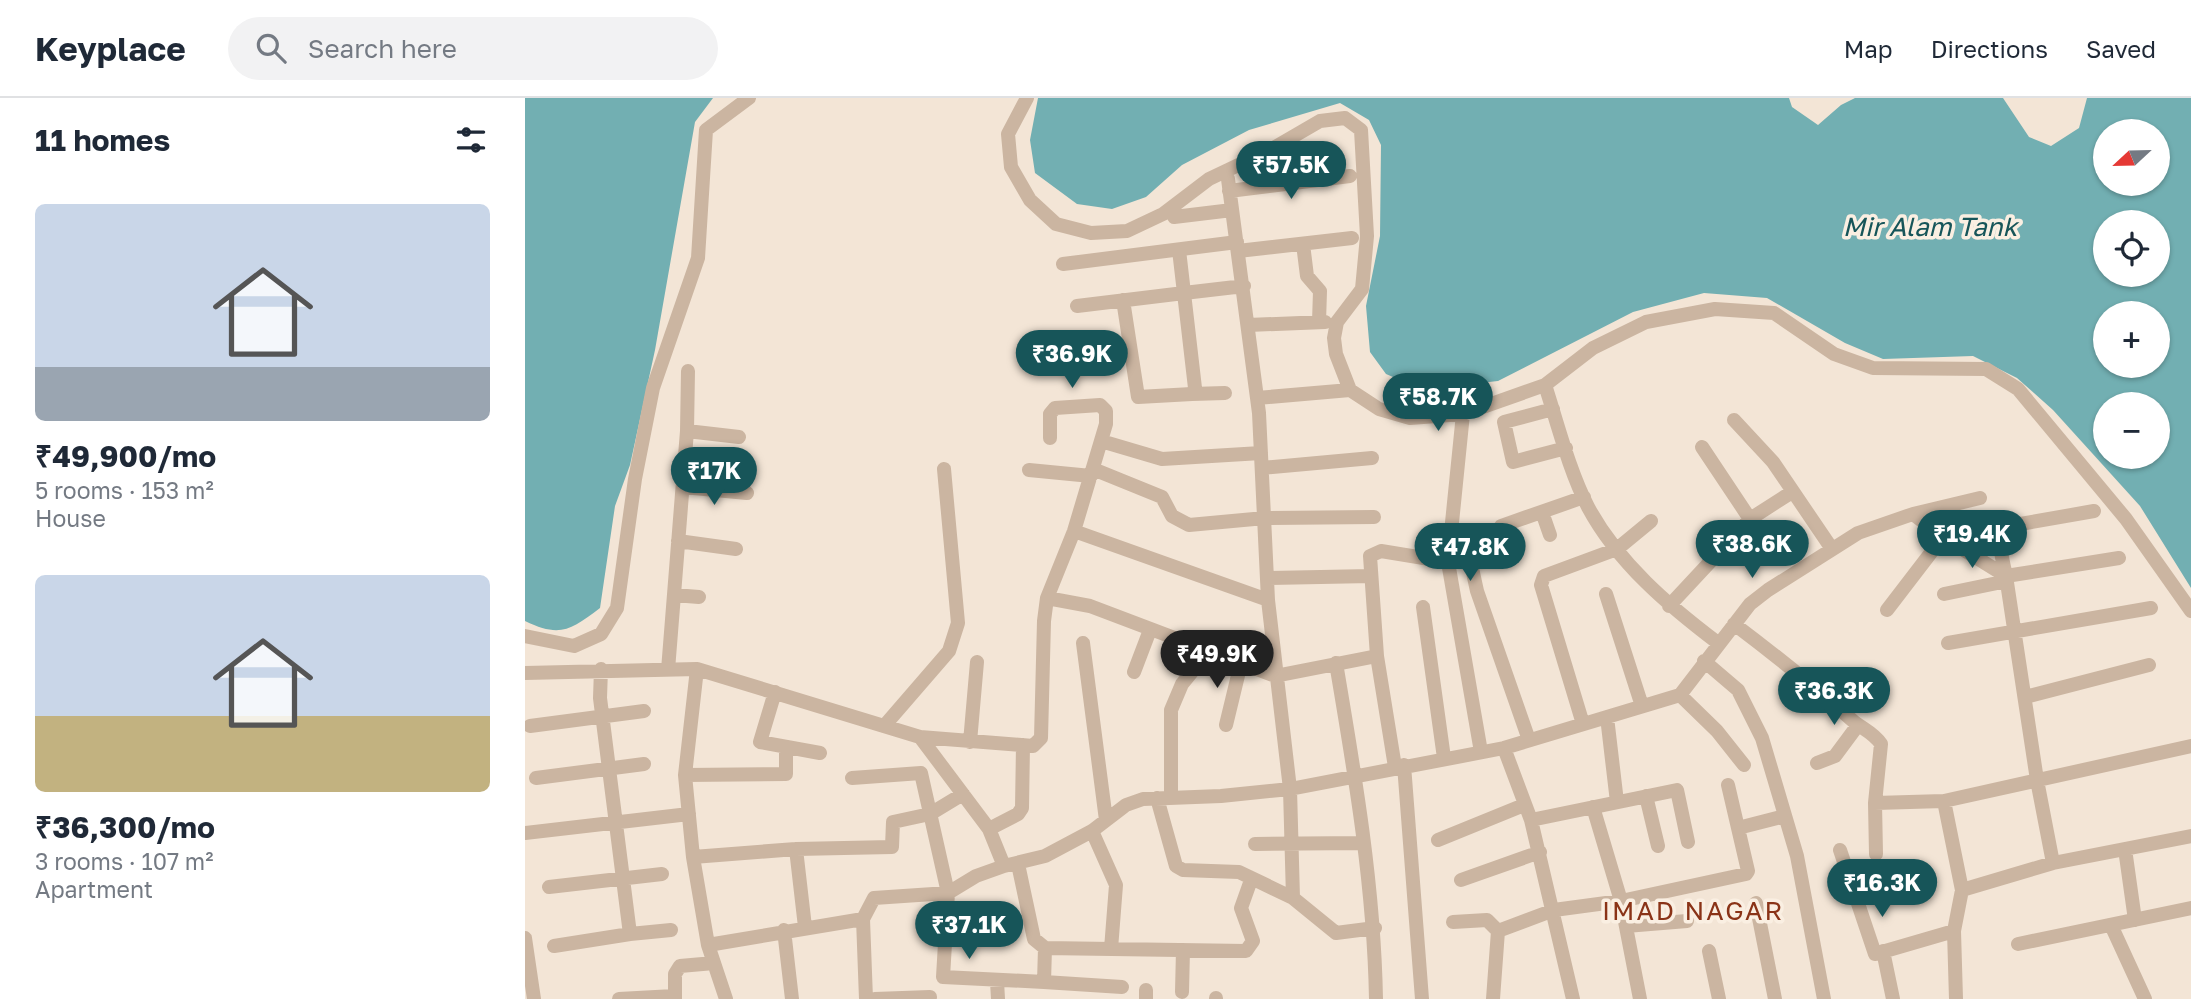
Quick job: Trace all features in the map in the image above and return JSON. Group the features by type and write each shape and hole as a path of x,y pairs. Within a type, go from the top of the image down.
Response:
{"street":[{"path":"525,636 574,646 601,634 617,608 635,479 653,388 698,258 706,130 749,98"},
{"path":"1027,98 1008,134 1011,167 1030,200 1056,224 1091,233 1127,231 1163,214 1209,179 1270,150 1320,121 1345,118 1361,130 1367,236 1362,289 1337,322 1334,338 1350,390"},
{"path":"1293,898 1290,789 1275,676 1257,398 1229,185 1350,177"},
{"path":"1174,218 1232,209"},
{"path":"1063,264 1179,250 1303,244 1352,238"},
{"path":"1248,325 1322,322 1321,291 1307,276 1303,244"},
{"path":"1179,250 1195,388 1192,394"},
{"path":"1077,306 1244,286"},
{"path":"1123,300 1137,397 1225,393"},
{"path":"1257,398 1350,390 1379,409 1410,418 1463,414 1545,385 1593,348 1646,322 1714,309 1774,313 1834,354 1873,368 1986,369 2018,389 2126,519 2191,611"},
{"path":"668,670 687,431 688,371"},
{"path":"1545,385 1584,497 1617,549 1669,606 1718,643"},
{"path":"525,673 697,669 920,737 1033,746 1041,738 1047,598 1074,531 1101,441 1106,411 1100,405 1055,408 1050,414 1050,438"},
{"path":"1553,409 1504,422 1513,462 1566,448"},
{"path":"1463,414 1448,562 1481,752"},
{"path":"1734,421 1773,462 1832,549"},
{"path":"687,431 740,437"},
{"path":"1101,441 1162,459 1262,461 1372,458"},
{"path":"1702,447 1750,519"},
{"path":"885,725 949,651 958,623 944,469"},
{"path":"1030,470 1092,473 1162,497 1173,516 1189,525 1265,517 1374,517"},
{"path":"683,487 747,493"},
{"path":"1669,606 1750,519 1792,492"},
{"path":"1501,526 1584,497"},
{"path":"866,999 863,919 874,898 948,893 976,876 1045,856 1092,831 1126,805 1164,797 1221,796 1290,789 1504,748 1680,695 1750,604 1768,590 1858,533 1913,514 1980,498"},
{"path":"2053,863 2037,780 2000,540 2002,531 2009,526 2094,511"},
{"path":"1542,512 1550,535"},
{"path":"1913,514 2006,578"},
{"path":"1583,724 1541,585 1549,572 1617,549 1651,521"},
{"path":"1074,531 1269,600"},
{"path":"1887,610 1943,537"},
{"path":"678,541 736,549"},
{"path":"1422,999 1399,766 1377,656 1370,556 1381,551 1448,562"},
{"path":"1944,594 2006,578 2119,558"},
{"path":"1470,559 1477,591 1529,740"},
{"path":"1268,578 1371,576"},
{"path":"1606,594 1642,706"},
{"path":"674,595 699,597"},
{"path":"1047,598 1090,606 1275,676 1377,656"},
{"path":"1423,607 1444,758"},
{"path":"1948,643 2151,608"},
{"path":"1734,624 1809,681 1858,725 1873,733 1881,744 1875,803 1876,853"},
{"path":"1135,672 1150,630"},
{"path":"1083,643 1106,820"},
{"path":"1209,652 1182,684 1173,703 1164,797 1177,866 1183,870 1235,871 1293,898 1336,933 1375,928"},
{"path":"1704,661 1738,690 1762,738 1797,856 1824,999"},
{"path":"970,743 977,662"},
{"path":"1226,725 1241,663"},
{"path":"1336,663 1355,775 1375,928 1376,999"},
{"path":"2025,697 2149,665"},
{"path":"697,669 685,775 693,857 708,945 726,999"},
{"path":"601,670 603,717 630,934"},
{"path":"775,692 760,742 820,752"},
{"path":"1680,695 1717,731 1744,765"},
{"path":"530,726 644,711"},
{"path":"1607,717 1617,802"},
{"path":"1817,763 1835,756 1858,725"},
{"path":"920,737 989,829 1011,865 1034,939 1045,948 1246,951 1252,946 1251,933 1241,908 1251,880"},
{"path":"989,829 1022,808 1023,745"},
{"path":"1875,803 1944,801 2191,746"},
{"path":"685,775 786,774 786,747"},
{"path":"1504,748 1540,852 1573,999"},
{"path":"536,778 644,764"},
{"path":"852,778 921,772 948,893 943,977 930,998 874,999"},
{"path":"1498,931 1554,910 1622,901 1746,874 1748,871 1728,785"},
{"path":"1531,820 1677,790 1688,842"},
{"path":"693,857 796,849 892,847 893,822 930,814 963,794"},
{"path":"1646,796 1658,846"},
{"path":"1944,801 1962,890 1954,931 1956,999"},
{"path":"1438,839 1524,806"},
{"path":"1593,807 1622,901 1640,999"},
{"path":"525,833 689,814"},
{"path":"1738,828 1785,816"},
{"path":"1092,831 1116,886 1111,949"},
{"path":"1962,890 2053,863 2191,836"},
{"path":"1255,844 1364,843"},
{"path":"796,849 805,927"},
{"path":"2125,849 2135,920"},
{"path":"1840,850 1875,954 1954,931"},
{"path":"1461,880 1540,852"},
{"path":"549,887 662,874"},
{"path":"1756,904 1775,999"},
{"path":"2018,944 2191,908"},
{"path":"708,945 784,930 863,919"},
{"path":"1453,922 1487,920 1498,931 1493,999"},
{"path":"1626,926 1687,921"},
{"path":"2111,925 2145,999"},
{"path":"554,946 671,930"},
{"path":"784,930 792,999"},
{"path":"944,932 989,935"},
{"path":"525,938 534,999"},
{"path":"1044,982 1045,948"},
{"path":"1182,992 1183,950"},
{"path":"1709,951 1719,999"},
{"path":"1883,951 1893,999"},
{"path":"619,999 674,997 675,974 680,966 714,963"},
{"path":"943,977 1122,987"},
{"path":"997,981 998,999"}],"water":[{"path":"525,98 713,98 695,122 655,350 630,465 615,506 600,608 573,626 556,630 525,621"},
{"name":"Mir Alam Tank","path":"1038,98 1789,98 1792,107 1818,125 1841,105 1855,98 2003,98 2029,137 2051,146 2079,128 2087,98 2191,98 2191,588 2140,506 2106,469 2170,469 2170,392 2093,392 2093,454 2053,410 2017,378 1973,356 1883,359 1845,343 1767,298 1704,293 1633,312 1498,381 1435,388 1407,383 1386,374 1370,352 1366,306 1380,236 1381,145 1369,120 1340,103 1249,130 1182,165 1146,197 1112,209 1077,204 1035,173 1030,140"}],"district":[{"name":"IMAD NAGAR","path":"1693,911"}]}
